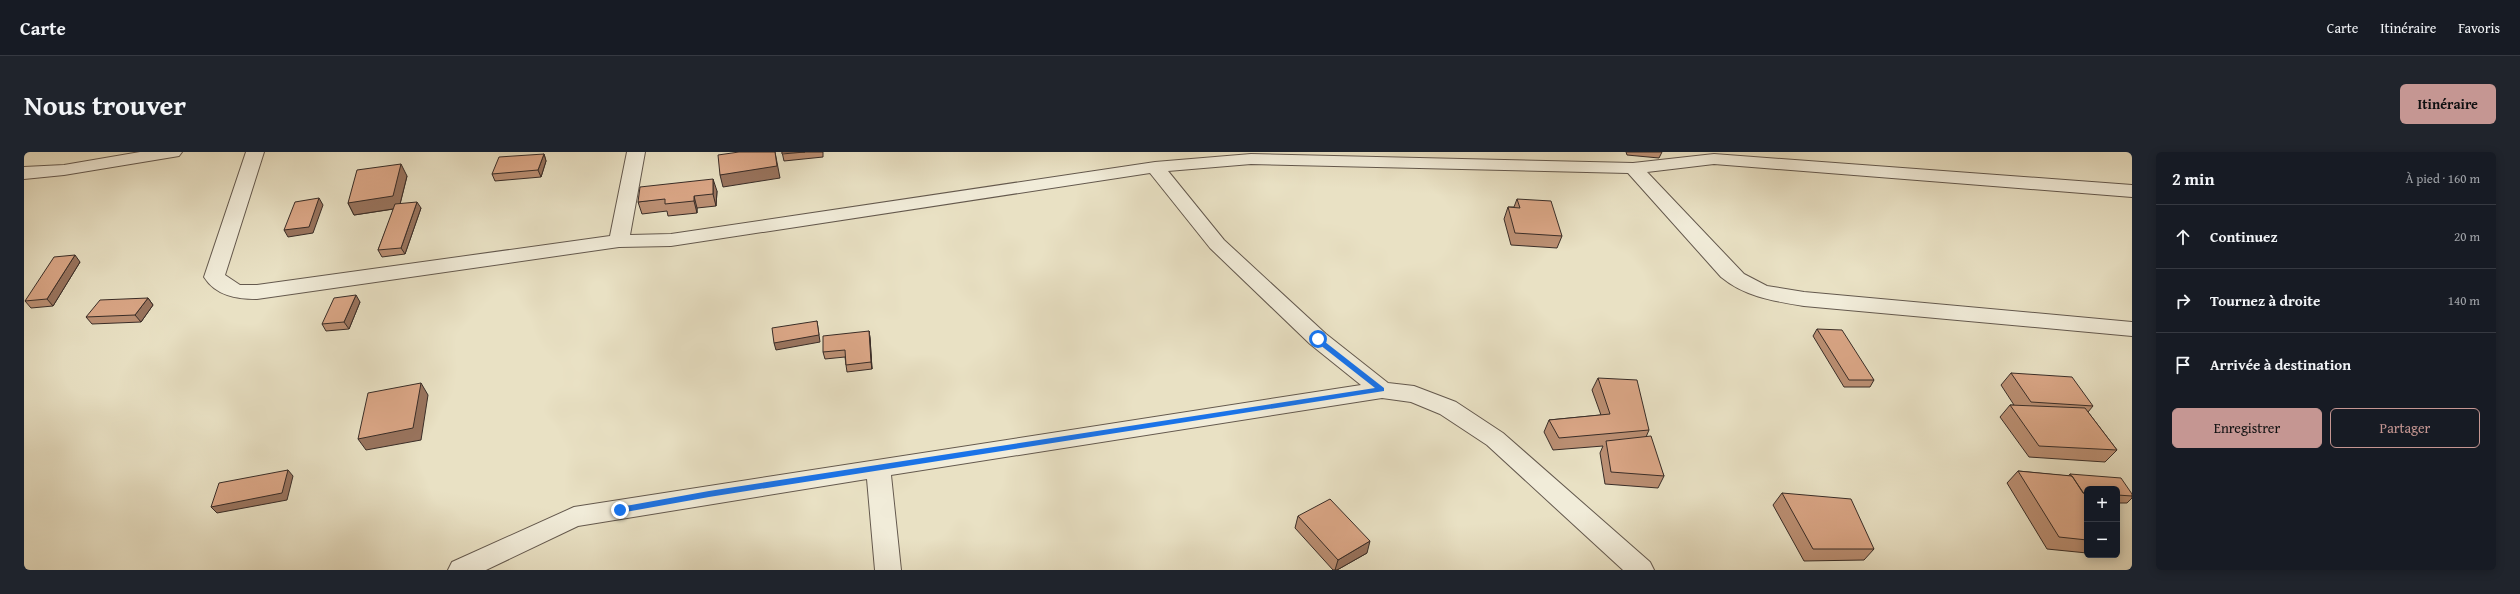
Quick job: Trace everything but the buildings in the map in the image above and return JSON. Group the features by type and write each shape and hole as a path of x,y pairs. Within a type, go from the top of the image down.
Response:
{"street":[{"path":"24,174 64,170 173,152"},
{"path":"255,152 214,277 236,292 264,291 619,241 671,240 1154,167 1251,159 1633,168 1714,159 2132,191"},
{"path":"619,241 636,152"},
{"path":"1154,167 1217,244 1318,339 1382,390"},
{"path":"1633,168 1728,272 1741,284 1752,289 1804,299 2132,329"},
{"path":"460,570 574,517 878,468 1382,390 1414,394 1448,408 1495,439 1641,570"},
{"path":"878,468 888,570"}],"route":[{"path":"620,510 709,494 1382,390 1318,339"}]}
